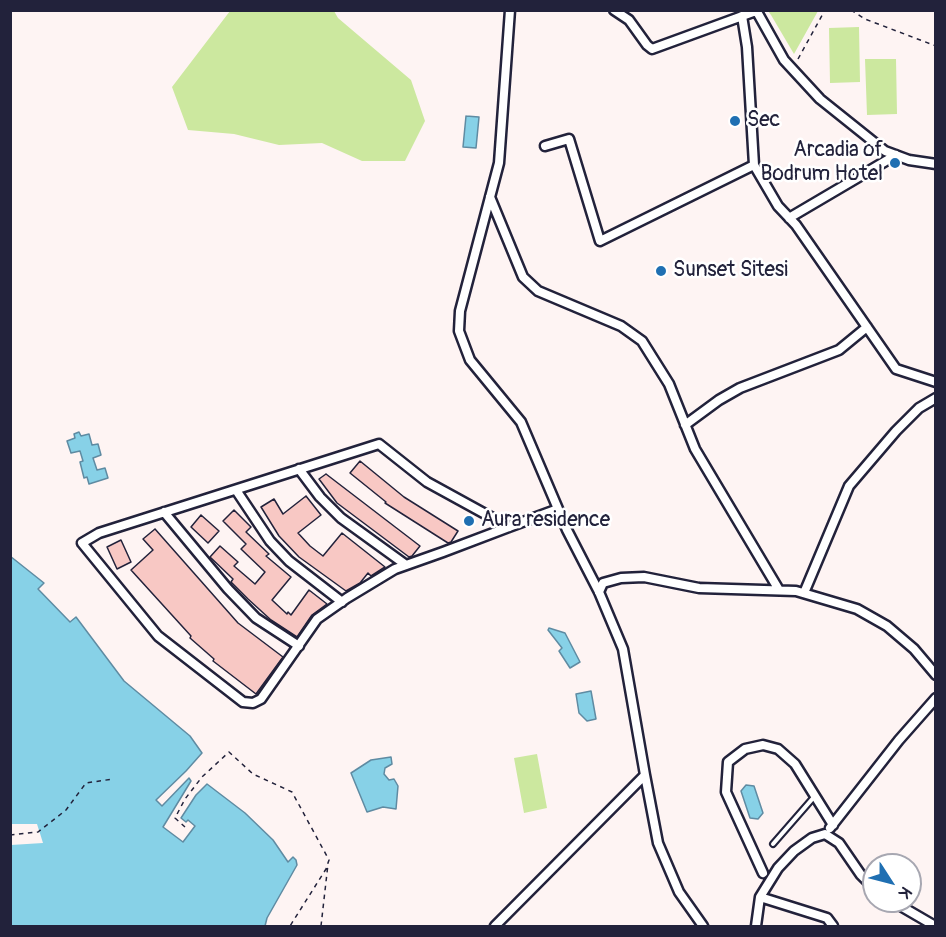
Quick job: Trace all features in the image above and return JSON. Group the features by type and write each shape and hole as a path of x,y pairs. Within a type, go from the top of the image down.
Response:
{"street":[{"path":"510,10 499,163 460,311 459,331 470,360 521,422 558,509 599,592 623,649 658,843 679,892 703,927"},
{"path":"614,10 629,20 646,45 652,49 756,11 784,60 820,99 885,151 909,160 936,164"},
{"path":"742,16 747,47 754,165 778,206 789,218 896,369 936,382"},
{"path":"545,146 570,139 600,241 754,165"},
{"path":"789,218 896,155"},
{"path":"490,197 523,277 538,291 621,326 642,341 669,384 695,449 779,590"},
{"path":"685,425 718,400 740,388 839,350 867,327"},
{"path":"804,593 849,486 911,415 936,398"},
{"path":"509,527 427,482 379,444 99,533 82,543 158,636 243,702 253,703 261,699 317,619 342,602 395,569 558,509"},
{"path":"299,469 320,497 340,518 406,565"},
{"path":"236,490 276,548 289,561 342,602"},
{"path":"164,512 228,589 256,618 299,646"},
{"path":"599,592 603,583 621,578 644,577 699,588 779,590 804,593 857,609 887,626 914,648 936,675"},
{"path":"756,927 760,897 778,868 794,851 812,838 825,834 899,740 936,698"},
{"path":"763,873 726,792 728,762 745,749 763,745 778,749 795,764 833,825"},
{"path":"495,927 645,775"},
{"path":"825,834 839,843 862,876"},
{"path":"760,897 827,918 833,927"},
{"path":"912,913 935,927"}],"lane":[{"path":"773,844 815,796"}],"path":[{"path":"792,69 825,10"},
{"path":"851,10 865,19 936,45"},
{"path":"185,827 175,818 185,799 202,777 229,752 254,774 292,792 329,860 321,927"},
{"path":"10,835 38,832 66,810 86,783 113,780"},
{"path":"290,927 326,869 329,860"}],"green space":[{"path":"230,11 334,11 338,18 411,80 425,121 405,161 362,161 322,143 279,145 234,134 188,130 172,87"},
{"path":"768,11 818,11 794,54 771,15"},
{"path":"859,27 860,82 830,83 829,28"},
{"path":"865,59 896,59 897,114 867,115"},
{"path":"537,754 547,808 524,813 514,758"}],"water":[{"path":"466,116 479,117 476,148 463,147"},
{"path":"79,432 81,436 89,434 92,445 98,444 101,455 93,458 97,470 105,468 108,478 89,484 87,477 84,478 80,451 71,453 67,441 75,438 74,434"},
{"path":"10,556 44,583 38,589 70,622 76,617 124,681 190,736 202,753 156,800 162,806 189,778 191,781 163,827 183,842 195,826 181,818 196,795 207,784 245,813 273,840 288,862 293,857 296,860 297,865 267,918 265,926 11,926"},
{"path":"549,628 565,633 580,662 570,668 559,651 562,648 548,630"},
{"path":"591,691 596,719 587,721 579,713 576,694"},
{"path":"391,757 392,764 385,768 384,774 389,780 394,779 398,786 396,809 383,807 367,812 351,773 371,760"},
{"path":"746,785 754,786 763,813 758,819 750,818 741,791"}],"pier":[{"path":"11,824 37,824 43,843 11,845"}],"building":[{"path":"360,461 404,497 458,531 451,542 448,543 385,503 350,473"},
{"path":"326,474 420,546 412,556 409,557 337,503 319,479"},
{"path":"306,496 321,515 298,533 310,546 323,556 342,533 385,567 371,576 368,573 360,583 346,591 299,557 279,536 261,507 274,499 283,514"},
{"path":"234,510 251,527 246,532 269,554 266,556 291,577 272,600 291,615 309,590 327,604 312,615 297,637 271,620 248,599 231,582 233,579 210,557 220,546 238,562 234,566 255,584 265,572 241,549 246,544 223,521"},
{"path":"201,515 219,531 208,543 191,527"},
{"path":"155,529 238,623 283,657 256,694 213,661 214,659 190,638 191,636 131,570 153,550 143,539"},
{"path":"121,540 131,562 117,569 107,547"}],"place":[{"name":"Sec","path":"735,121"},
{"name":"Arcadia of Bodrum Hotel","path":"895,163"},
{"name":"Sunset Sitesi","path":"661,271"},
{"name":"Aura residence","path":"469,521"}]}
